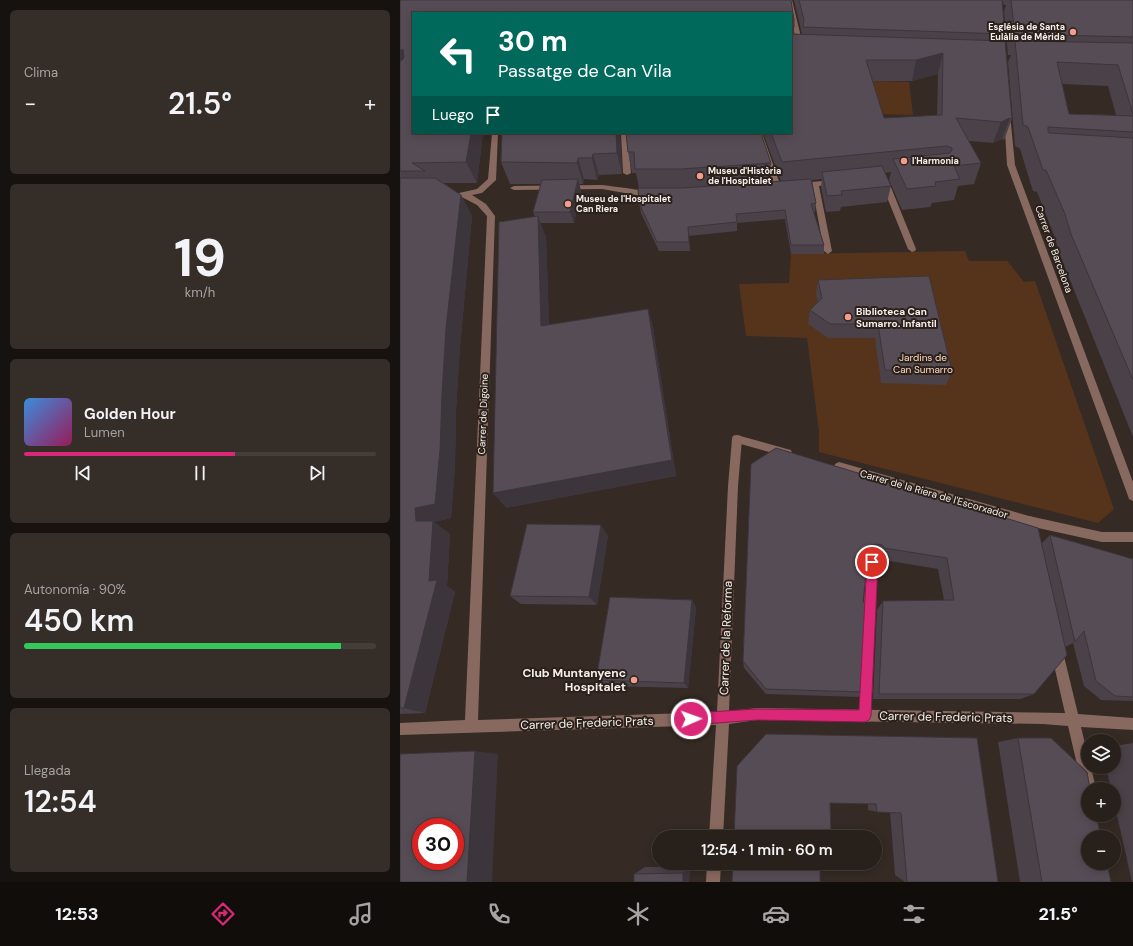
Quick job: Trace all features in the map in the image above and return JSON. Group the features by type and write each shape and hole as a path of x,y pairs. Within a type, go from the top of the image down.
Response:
{"street":[{"path":"789,0 792,12"},
{"path":"792,12 799,41 797,51"},
{"name":"Carrer de Barcelona","path":"1007,102 1011,165 1133,496"},
{"path":"451,195 465,195 479,191 492,180 495,134"},
{"path":"624,134 627,174"},
{"path":"759,134 774,187 845,181"},
{"path":"883,177 912,249"},
{"path":"815,184 828,251"},
{"path":"514,188 602,187 642,194 663,194"},
{"name":"Carrer de Digoine","path":"465,195 479,202 487,209 491,216 471,726"},
{"name":"Carrer de la Reforma","path":"716,830 723,718 732,494 737,439 797,456"},
{"name":"Carrer de la Riera de l'Escorxador","path":"827,464 1029,521 1102,537 1133,537"},
{"path":"1029,521 1036,552"},
{"path":"865,716 872,562"},
{"path":"1054,637 1087,782"},
{"name":"Carrer de Frederic Prats","path":"400,729 723,718 757,714 1043,718 1133,724"},
{"path":"713,882 714,870"}],"green space":[{"path":"873,81 909,82 913,115 876,114"},
{"name":"Jardins de Can Sumarro","path":"965,251 969,261 1007,261 1024,282 1035,281 1114,509 1098,523 819,452 819,432 807,338 746,336 739,284 789,283 791,254"}],"building":[{"path":"400,0 791,0 794,20 794,27 792,28 792,12 412,12 412,134 471,134 466,162 412,163 425,171 400,171 400,62 404,58 403,49 400,51"},
{"path":"799,0 1002,0 1005,34 803,27 804,20"},
{"path":"1011,0 1133,0 1133,37 1015,34"},
{"path":"792,34 1005,41 1012,119 1010,118 1001,122 956,118 981,163 954,166 960,179 935,182 936,186 907,189 893,159 950,153 952,148 947,146 782,162 771,134 792,134","holes":["943,53 942,115 884,118 866,60 916,60"]},
{"path":"1015,41 1133,43 1133,114 1118,65 1057,62 1069,114 1133,116 1133,132 1048,127 1048,132 1133,138 1133,380 1071,234 1065,214 1046,170 1043,170 1028,127 1023,125"},
{"path":"502,134 616,134 617,153 593,154 592,158 578,158 577,163 501,162"},
{"path":"626,134 761,134 771,163 681,169 635,169 634,152 628,152"},
{"path":"882,166 891,186 841,191 842,195 827,196 822,172"},
{"path":"400,178 435,178 461,195 446,328 440,450 435,504 415,508 416,521 433,521 429,581 437,580 404,708 400,708"},
{"path":"578,179 570,212 533,212 542,180"},
{"path":"811,179 816,203 811,204 824,245 791,245 785,210 736,214 737,222 688,227 689,242 657,242 639,203 638,188 683,188"},
{"path":"538,216 541,326 648,309 672,460 493,493 499,222"},
{"path":"929,276 952,371 885,370 878,324 830,324 810,310 822,298 818,280"},
{"path":"776,448 1038,528 1067,655 1034,694 879,694 883,601 954,600 947,558 884,548 882,545 877,544 869,546 863,602 867,602 863,692 766,689 743,661 751,464"},
{"path":"527,524 601,525 589,597 510,596"},
{"path":"1050,535 1133,559 1133,697 1115,696 1096,681 1084,631 1075,642"},
{"path":"610,597 692,600 684,683 596,680"},
{"path":"766,734 977,738 998,882 907,882 901,813 877,812 876,804 830,803 831,830 734,830 737,766"},
{"path":"1018,738 1051,738 1081,766 1081,774 1087,774 1089,782 1081,782 1081,822 1098,822 1099,830 1081,830 1081,870 1108,870 1111,882 1042,882"},
{"path":"475,751 467,882 400,882 400,754"},
{"path":"733,870 820,870 820,882 732,882"},
{"path":"683,873 683,882 634,882 634,874"}],"place":[{"name":"Església de Santa Eulàlia de Mèrida","path":"1073,32"},
{"name":"l'Harmonia","path":"904,161"},
{"name":"Museu d'Història de l'Hospitalet","path":"700,176"},
{"name":"Museu de l'Hospitalet Can Riera","path":"568,204"},
{"name":"Biblioteca Can Sumarro. Infantil","path":"848,317"},
{"name":"Club Muntanyenc Hospitalet","path":"634,680"}],"route":[{"path":"691,719 723,718 757,714 865,716 872,562"}]}
